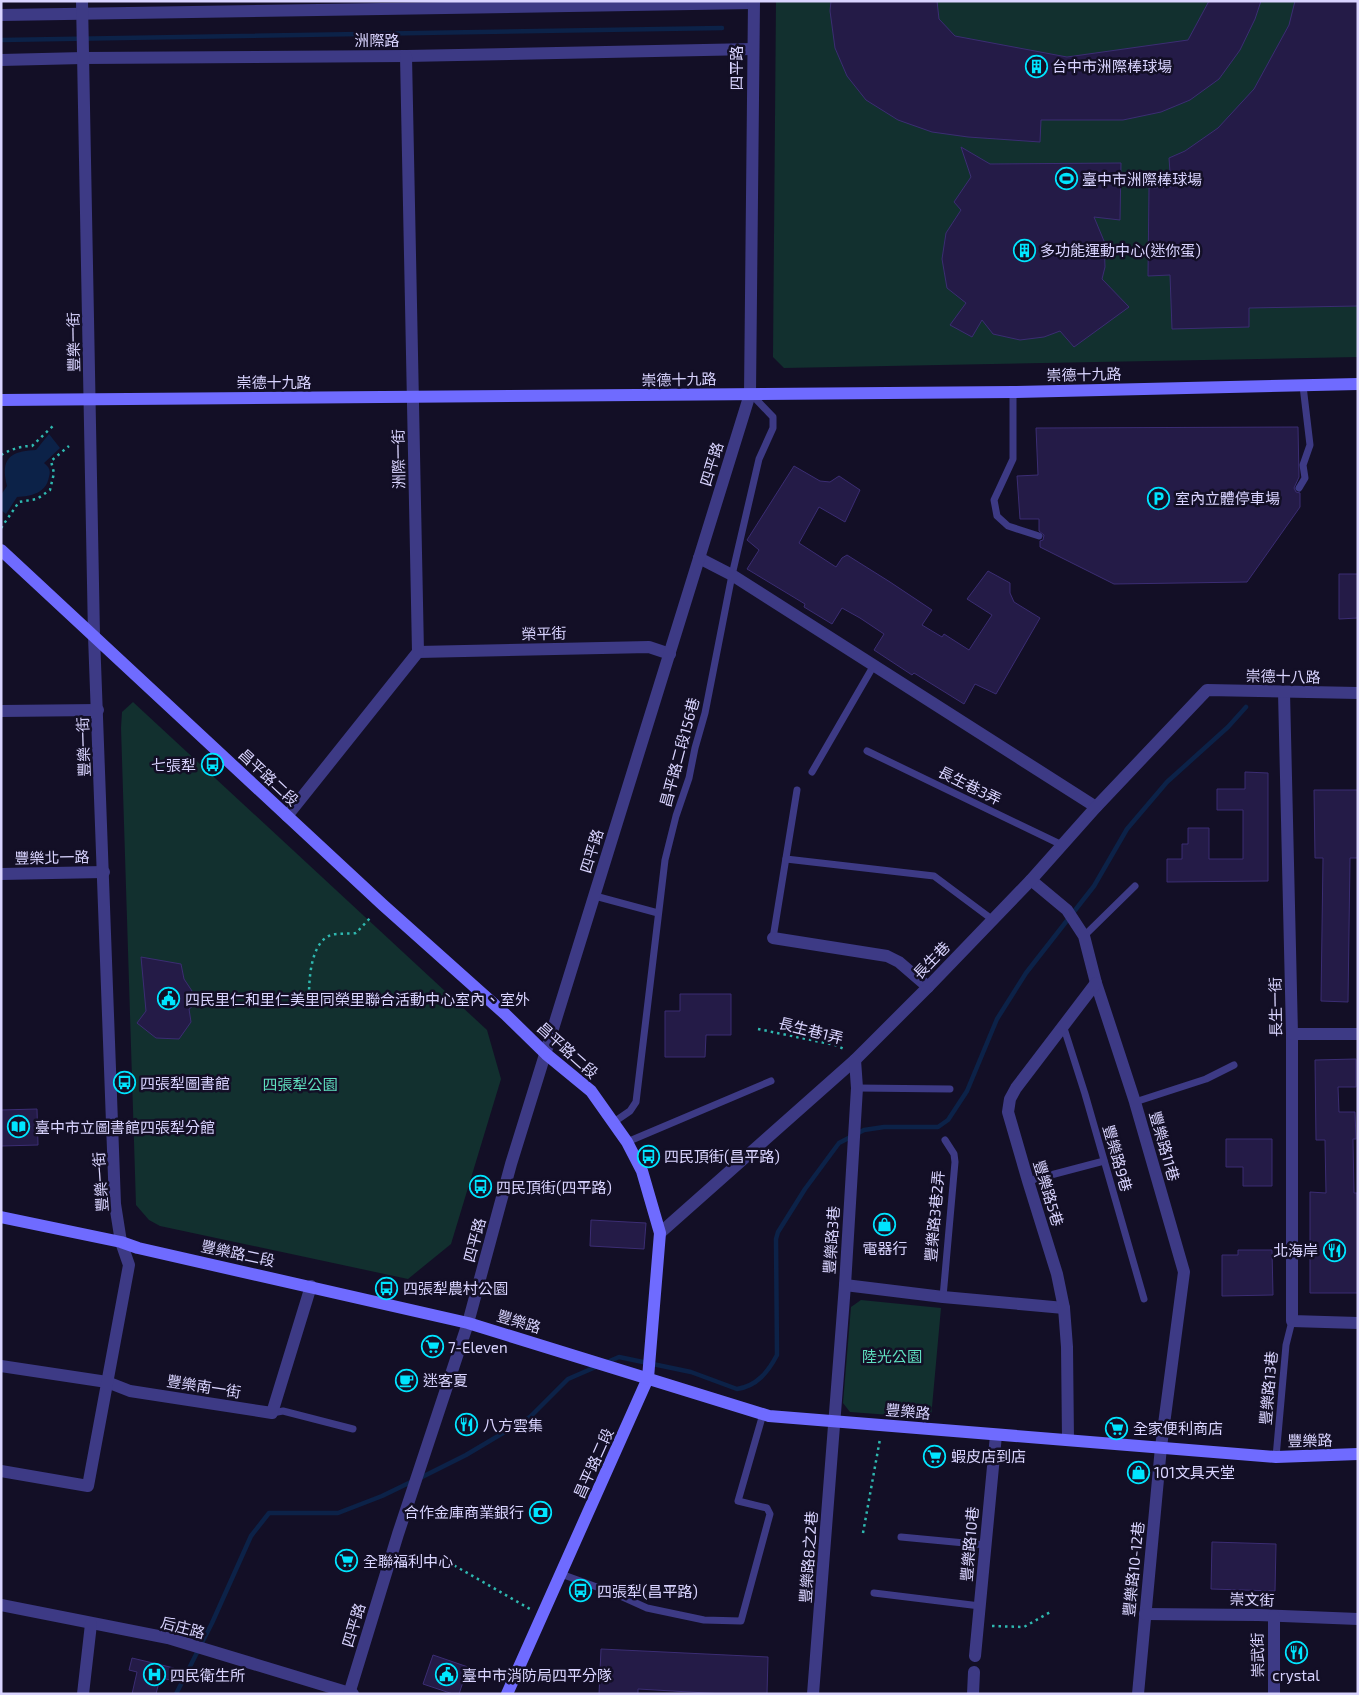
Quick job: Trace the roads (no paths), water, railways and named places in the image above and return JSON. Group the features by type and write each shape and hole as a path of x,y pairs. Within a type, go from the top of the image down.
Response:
{"street":[{"name":"洲際路","path":"1,15 82,8 754,2"},
{"name":"四平路","path":"350,1693 398,1534 468,1323 511,1164 750,394 754,2"},
{"name":"豐樂一街","path":"1,1471 88,1486 129,1265 122,1242 115,1204 94,636 82,8"},
{"name":"洲際路","path":"1,60 406,56 753,49"},
{"name":"洲際一街","path":"406,56 418,652"},
{"name":"崇德十九路","path":"1,400 1013,392 1358,384"},
{"name":"昌平路二段","path":"1,550 383,905 505,1014 546,1054 590,1091 628,1142 642,1171 660,1233 648,1378 507,1694"},
{"path":"699,558 732,575 1096,807"},
{"name":"榮平街","path":"418,652 649,647 670,654"},
{"path":"288,816 418,652"},
{"name":"長生巷","path":"660,1233 855,1060 993,920 1096,807 1207,690"},
{"name":"崇德十八路","path":"1207,690 1358,693"},
{"name":"長生一街","path":"1284,692 1292,1034 1292,1322"},
{"path":"1,711 98,710"},
{"name":"豐樂北一路","path":"1,874 104,872"},
{"name":"豐樂路11巷","path":"1031,880 1067,910 1084,936 1096,982 1135,1102 1184,1272 1161,1447"},
{"path":"773,938 887,956 899,962 928,987"},
{"name":"豐樂路5巷","path":"1068,1440 1067,1347 1064,1308 1057,1274 1008,1112 1010,1099 1096,982"},
{"path":"1292,1034 1358,1034"},
{"name":"豐樂路3巷","path":"834,1422 845,1285 857,1088 855,1060"},
{"name":"豐樂路二段","path":"1,1217 122,1242 138,1248 468,1323"},
{"path":"845,1285 943,1297 1064,1308"},
{"path":"272,1413 311,1286"},
{"path":"1292,1322 1358,1323"},
{"name":"豐樂路","path":"468,1323 763,1414 834,1422 1276,1457 1358,1454"},
{"name":"豐樂南一街","path":"1,1366 107,1382 130,1391 272,1413"},
{"name":"豐樂路8之2巷","path":"813,1694 834,1422"},
{"name":"豐樂路10巷","path":"975,1656 996,1435"},
{"name":"豐樂路10-12巷","path":"1138,1694 1161,1447"},
{"name":"后庄路","path":"1,1606 168,1638 350,1693"},
{"name":"崇文街","path":"1144,1614 1258,1614 1358,1619"},
{"name":"崇武街","path":"1274,1616 1274,1694"},
{"path":"83,1694 91,1624"},
{"path":"972,1694 974,1672"}],"lane":[{"path":"1300,488 1305,478 1303,465 1310,445 1303,386"},
{"path":"1013,392 1013,459 994,500 996,516 1008,526 1040,536"},
{"name":"昌平路二段156巷","path":"614,1122 630,1112 636,1102 665,860 676,816 689,778 705,713 732,575 759,459 773,428 773,417 750,394"},
{"path":"812,772 874,665"},
{"name":"長生巷3弄","path":"867,751 1062,845"},
{"path":"773,938 798,790"},
{"path":"786,859 934,876 993,920"},
{"path":"1084,936 1136,886"},
{"path":"594,896 658,913"},
{"name":"豐樂路9巷","path":"1063,1025 1144,1299"},
{"path":"1135,1102 1206,1079 1234,1065"},
{"path":"628,1142 772,1081"},
{"path":"857,1088 950,1089"},
{"name":"豐樂路3巷2弄","path":"943,1297 955,1162 954,1154 946,1140"},
{"path":"1028,1181 1104,1161"},
{"name":"豐樂路13巷","path":"1276,1457 1286,1345 1292,1322"},
{"path":"272,1413 283,1410 353,1429"},
{"path":"561,1574 616,1594 647,1608 704,1620 741,1621 770,1514 767,1508 738,1501 763,1414"},
{"path":"901,1536 986,1545"},
{"path":"874,1594 980,1606"}],"water":[{"path":"49,434 60,448 44,463 50,471 45,487 38,493 17,497 6,514 1,510 1,495 7,486 5,477 6,463 9,458 20,452 36,450"}],"waterway":[{"path":"1,40 722,28"},
{"path":"605,1363 619,1357 691,1372 737,1389 750,1385 761,1377 777,1355 776,1239 778,1232 805,1189 839,1143 864,1130 884,1127 938,1127 948,1120 967,1091 997,1019 1026,973 1094,886 1127,829 1167,782 1228,727 1246,707"},
{"path":"420,1478 466,1455 530,1417 568,1379 598,1366"},
{"path":"176,1694 212,1623 251,1536 269,1513 338,1513 382,1496 413,1481"}],"place":[{"name":"台中市洲際棒球場","path":"1036,66"},
{"name":"臺中市洲際棒球場","path":"1066,179"},
{"name":"多功能運動中心(迷你蛋)","path":"1024,250"},
{"name":"室內立體停車場","path":"1159,498"},
{"name":"七張犁","path":"212,765"},
{"name":"四民里仁和里仁美里同榮里聯合活動中心室內、室外","path":"169,999"},
{"name":"四張犁圖書館","path":"124,1083"},
{"name":"臺中市立圖書館四張犁分館","path":"19,1127"},
{"name":"四民頂街(昌平路)","path":"648,1156"},
{"name":"四民頂街(四平路)","path":"480,1187"},
{"name":"電器行","path":"885,1225"},
{"name":"北海岸","path":"1334,1250"},
{"name":"四張犁農村公園","path":"387,1288"},
{"name":"7-Eleven","path":"432,1347"},
{"name":"迷客夏","path":"407,1380"},
{"name":"八方雲集","path":"467,1425"},
{"name":"全家便利商店","path":"1117,1428"},
{"name":"蝦皮店到店","path":"935,1456"},
{"name":"101文具天堂","path":"1138,1472"},
{"name":"合作金庫商業銀行","path":"540,1512"},
{"name":"全聯福利中心","path":"347,1561"},
{"name":"四張犁(昌平路)","path":"581,1591"},
{"name":"crystal","path":"1296,1652"},
{"name":"四民衛生所","path":"154,1675"},
{"name":"臺中市消防局四平分隊","path":"446,1675"}],"park label":[{"name":"四張犁公園","path":"300,1084"},
{"name":"陸光公園","path":"892,1356"}]}
